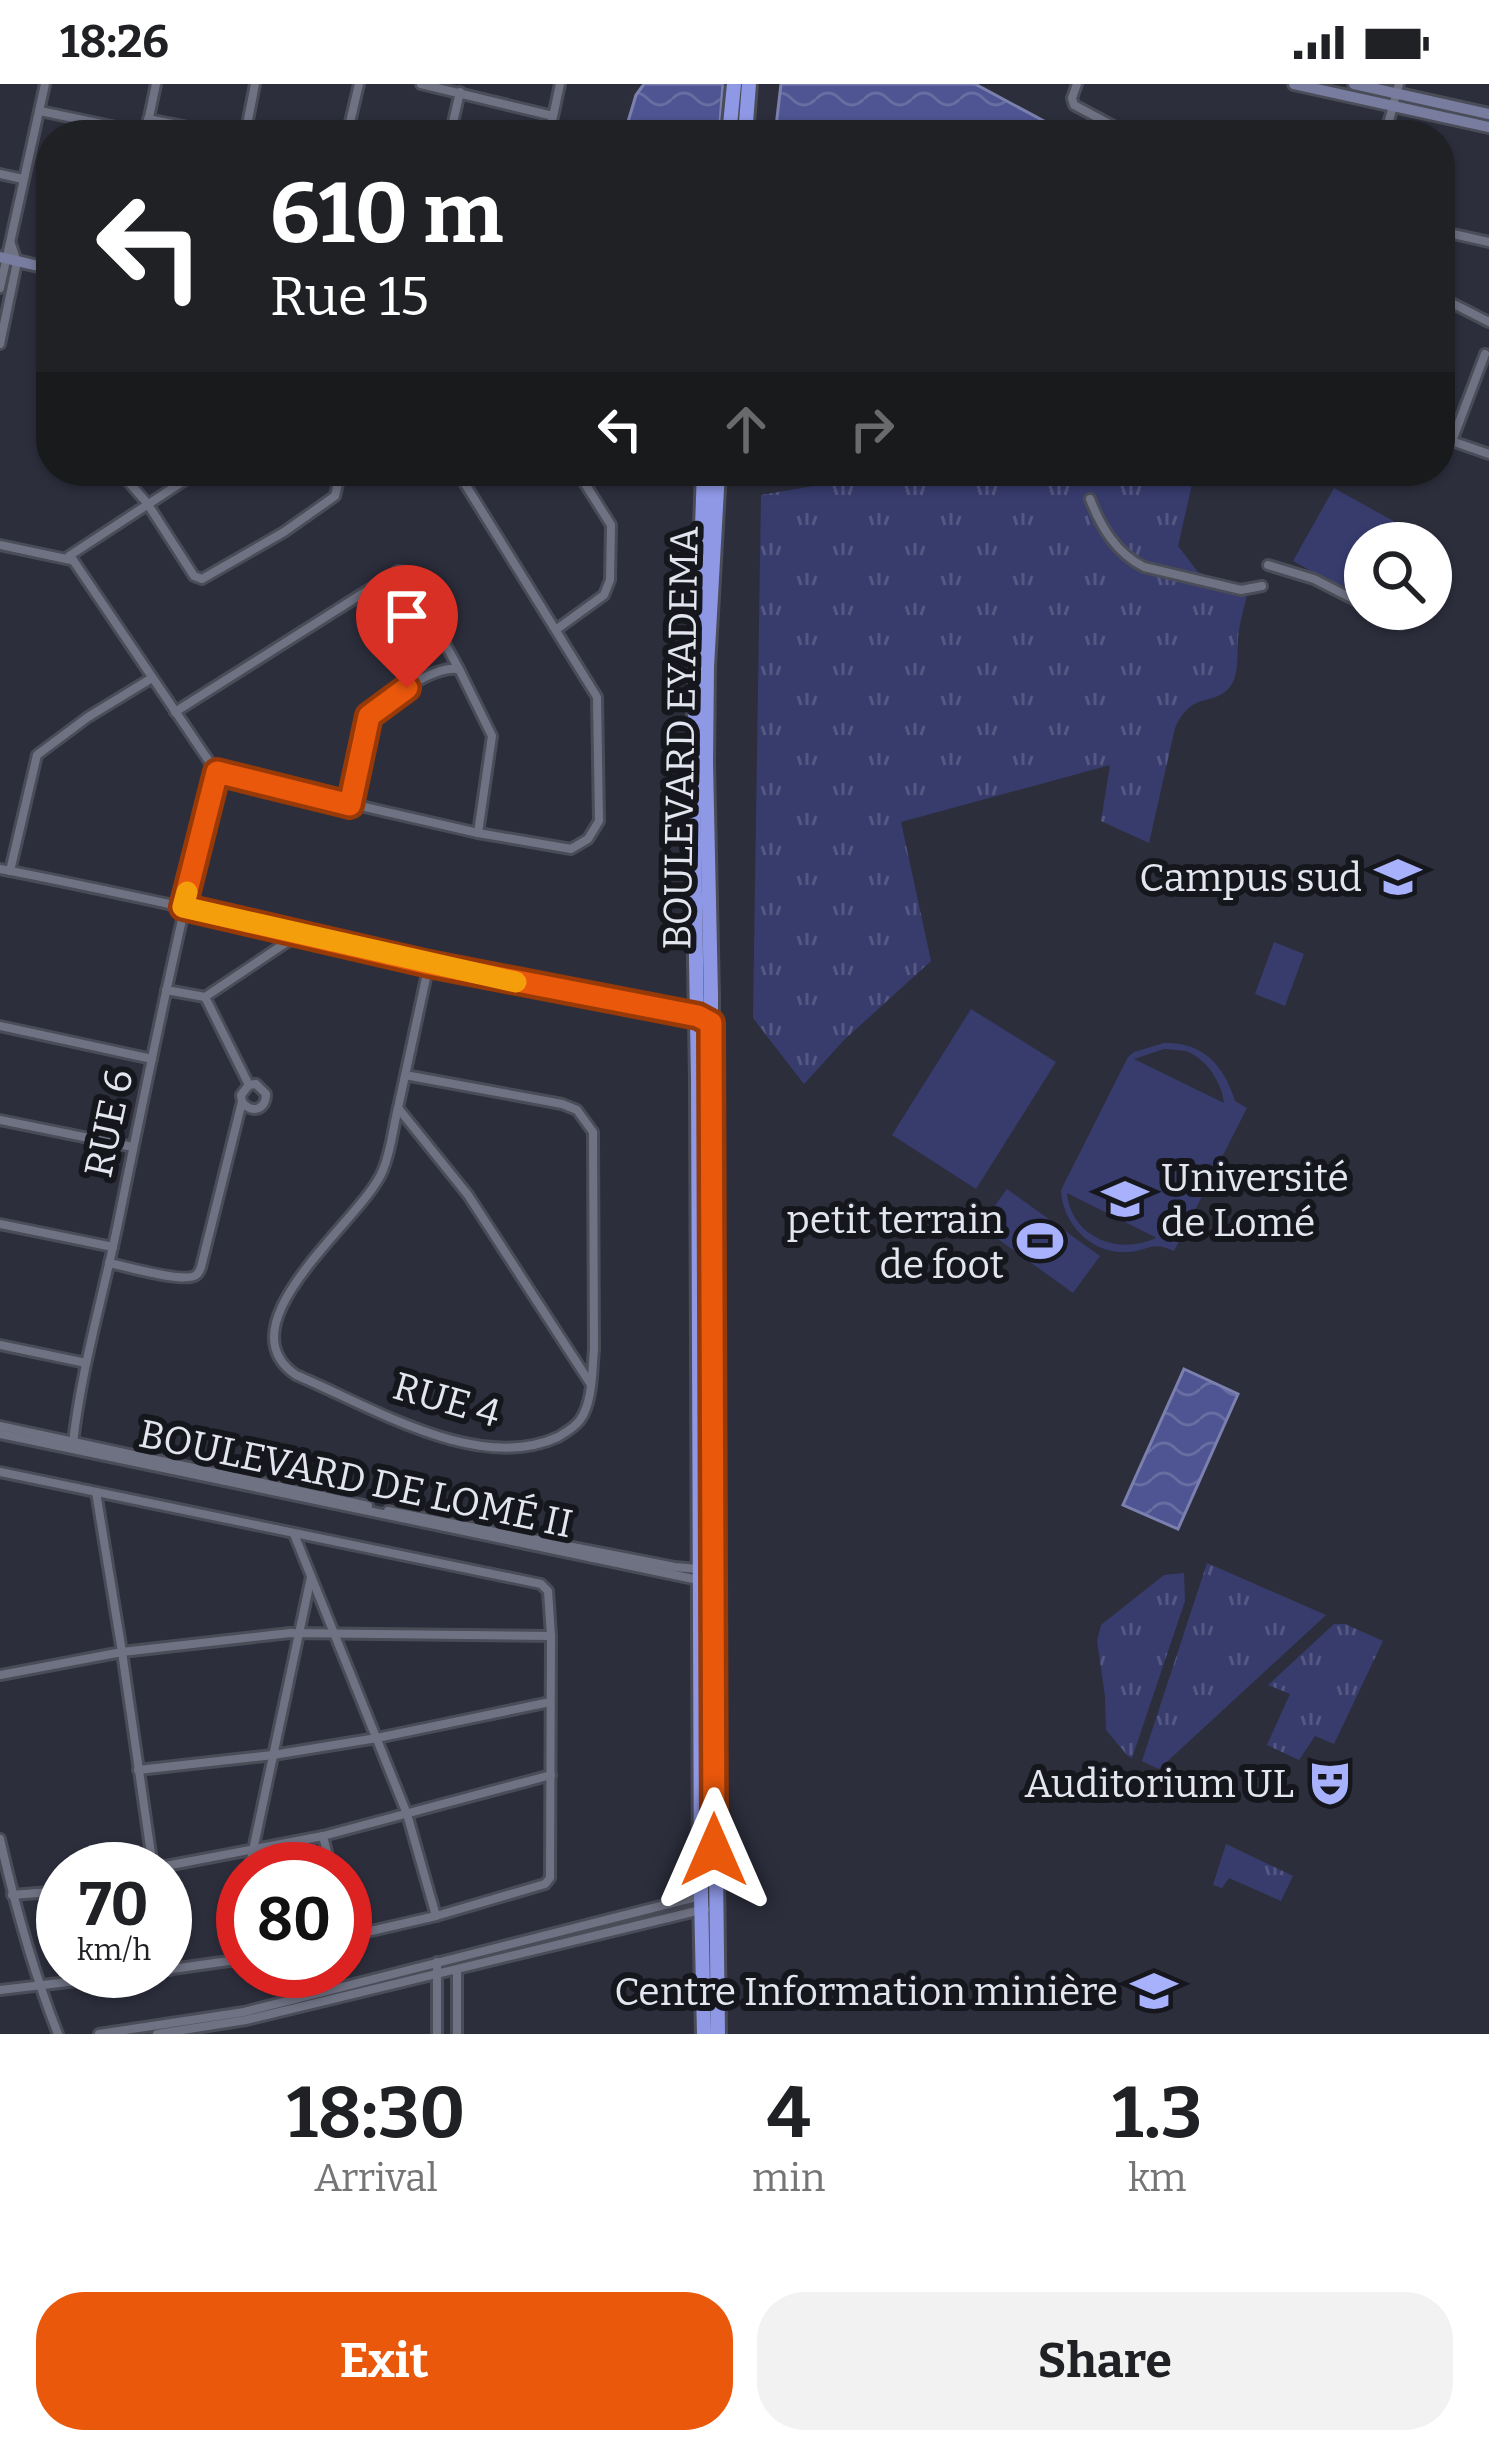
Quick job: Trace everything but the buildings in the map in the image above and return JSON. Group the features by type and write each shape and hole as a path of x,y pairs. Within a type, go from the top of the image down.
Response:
{"highway":[{"path":"730,120 734,84"},
{"path":"746,120 749,84"},
{"path":"703,486 693,778 704,1020"},
{"name":"BOULEVARD EYADEMA","path":"708,1902 704,1020 707,667 717,486"},
{"path":"704,2034 708,1902"},
{"path":"708,1902 718,2034"}],"main road":[{"path":"1294,84 1489,114"},
{"path":"1354,84 1489,127"}],"street":[{"path":"38,120 46,84"},
{"path":"153,120 148,119 156,84"},
{"path":"248,120 255,84"},
{"path":"351,120 359,84"},
{"path":"421,84 553,116"},
{"path":"552,120 560,84"},
{"path":"1077,84 1072,102 1101,120"},
{"path":"453,120 460,92"},
{"path":"40,111 81,120"},
{"path":"0,344 10,243 36,127"},
{"path":"0,173 23,179"},
{"path":"1455,234 1489,242"},
{"path":"0,288 8,259"},
{"path":"1455,304 1489,322"},
{"path":"1455,433 1485,354"},
{"path":"1455,442 1489,454"},
{"path":"132,486 194,576 202,579 284,532 335,496 337,486"},
{"path":"175,486 69,556 217,772 478,833 571,849 595,831 598,821 597,697 466,486"},
{"path":"557,629 604,595 610,580 611,524 587,486"},
{"path":"1090,499 1109,538 1144,567 1226,588 1262,586"},
{"path":"0,544 73,560"},
{"path":"1268,566 1344,594"},
{"path":"175,712 398,571 404,572 492,736 478,833"},
{"path":"350,805 369,716 407,688 446,668 459,669"},
{"path":"152,678 37,755 5,870 704,1020"},
{"name":"RUE 6","path":"73,1443 88,1350 183,907 217,772"},
{"path":"166,990 205,997 299,934"},
{"name":"RUE 4","path":"406,1075 562,1104 577,1110 592,1132 594,1348 590,1384 583,1416 567,1432 538,1445 501,1449 446,1438 285,1368 274,1352 280,1309 318,1251 367,1198 386,1164 429,964"},
{"path":"205,997 249,1085"},
{"path":"0,1026 152,1060"},
{"path":"242,1102 254,1110 266,1101 262,1087 249,1085"},
{"path":"109,1262 168,1276 197,1275 241,1095 249,1085"},
{"path":"398,1108 467,1196 590,1384"},
{"path":"0,1120 133,1147"},
{"path":"0,1224 113,1247"},
{"path":"0,1345 86,1363"},
{"name":"BOULEVARD DE LOMÉ II","path":"0,1430 706,1576"},
{"name":"BOULEVARD DE LOMÉ II","path":"0,1430 706,1576"},
{"path":"0,1472 541,1584 550,1596 551,1636 548,1882 436,1916 372,1928"},
{"path":"96,1492 148,1842"},
{"path":"294,1533 407,1814 436,1916"},
{"path":"254,1842 311,1576"},
{"path":"0,1675 122,1652 299,1633 551,1636"},
{"path":"137,1770 377,1738 551,1701"},
{"path":"290,1842 551,1774"},
{"path":"322,1836 324,1842"},
{"path":"0,1839 36,1974"},
{"path":"12,1894 36,1893"},
{"path":"245,2016 437,1962 708,1902"},
{"path":"157,2034 438,1975 708,1902"},
{"path":"457,1958 457,2034"},
{"path":"437,1962 437,2034"},
{"path":"0,1990 36,1987"},
{"path":"44,1998 58,2034"},
{"path":"99,2034 170,2030"}],"green space":[{"path":"814,486 1192,486 1178,546 1198,572 1248,591 1233,682 1222,694 1188,708 1175,728 1149,843 1101,821 1110,765 901,822 931,961 844,1040 804,1084 753,1018 761,495"},
{"path":"1334,488 1395,522 1344,522 1344,589 1293,561"},
{"path":"1274,942 1304,954 1285,1006 1255,994"},
{"path":"971,1009 1056,1062 976,1189 892,1135"},
{"path":"1164,1043 1201,1051 1225,1077 1235,1101 1247,1108 1174,1251 1159,1246 1126,1252 1101,1248 1073,1225 1063,1202 1061,1190 1134,1052","holes":["1164,1049 1186,1051 1201,1060 1217,1080 1224,1103 1134,1059","1067,1193 1155,1237 1156,1238 1127,1245 1099,1239 1077,1221"]},
{"name":"petit terrain de foot","path":"1007,1189 1100,1256 1073,1293 980,1226"},
{"path":"1207,1563 1326,1615 1159,1769 1142,1761"},
{"path":"1184,1573 1185,1601 1132,1758 1106,1730 1097,1641 1101,1625 1164,1575"},
{"path":"1334,1624 1345,1624 1383,1641 1334,1744 1315,1736 1299,1760 1267,1745 1290,1694 1268,1685"},
{"path":"1226,1844 1293,1876 1281,1901 1229,1878 1222,1888 1213,1885"}],"water":[{"path":"644,84 723,84 720,120 628,120"},
{"path":"781,84 975,84 1042,120 777,120"},
{"path":"1184,1369 1238,1394 1178,1529 1123,1505"}],"slow traffic":[{"path":"187,892 183,907 516,982"}],"place":[{"name":"Campus sud","path":"1398,877"},
{"name":"Université de Lomé","path":"1125,1199"},
{"name":"petit terrain de foot","path":"1040,1241"},
{"name":"Auditorium UL","path":"1330,1783"},
{"name":"Centre Information minière","path":"1154,1991"}],"route":[{"path":"407,688 369,716 350,805 217,772 183,907 429,964 698,1016 711,1023 714,1850"}]}
